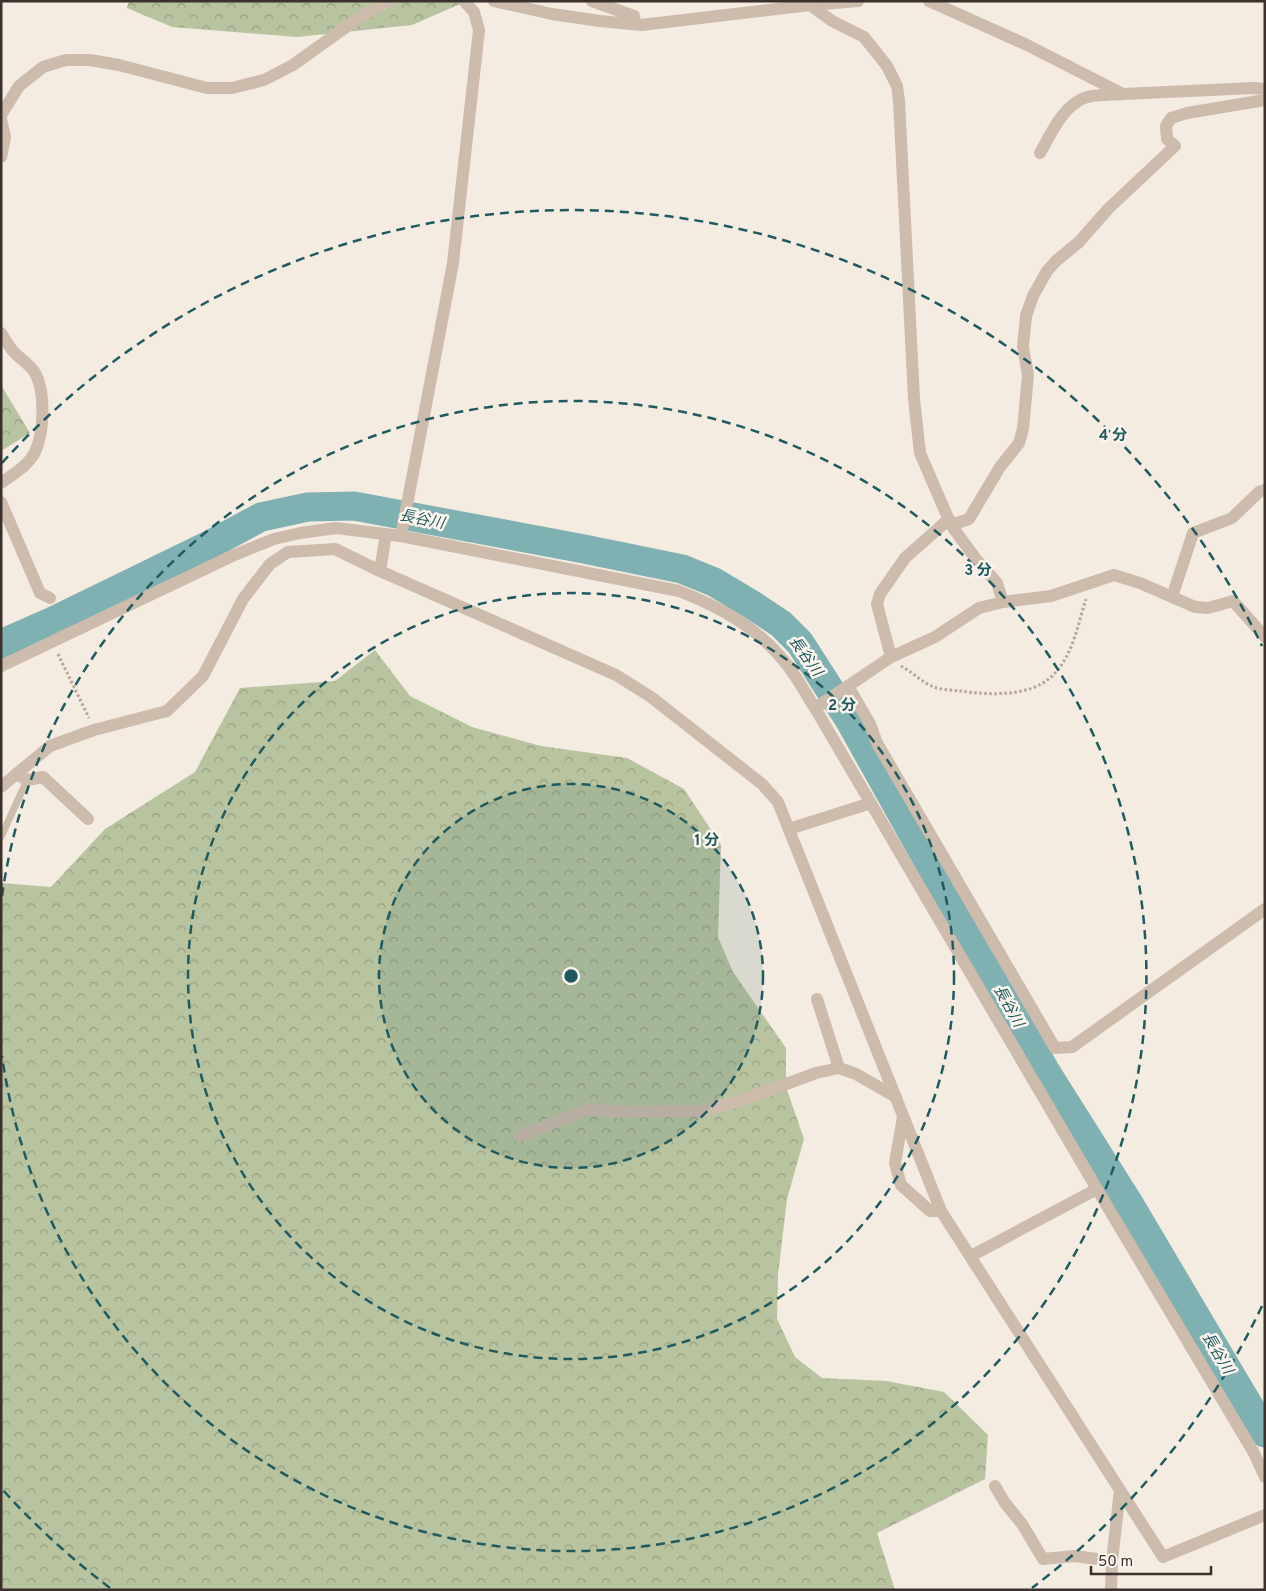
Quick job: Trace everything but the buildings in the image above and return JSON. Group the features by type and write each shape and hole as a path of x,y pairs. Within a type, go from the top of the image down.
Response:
{"street":[{"path":"1,115 19,86 42,68 66,60 90,60 119,65 207,88 232,88 264,80 293,65 360,17 389,1"},
{"path":"401,536 453,263 479,30 474,12 464,1"},
{"path":"494,1 552,14 635,24 858,1"},
{"path":"592,1 634,16 635,24"},
{"path":"929,1 1025,44 1123,94"},
{"path":"810,5 832,21 864,37 887,66 897,86 914,399 920,453 950,522 976,559 997,583 1003,602"},
{"path":"1040,153 1069,107 1084,98 1123,94 1265,89"},
{"path":"888,659 877,604 880,594 905,558 950,522 969,519 1000,467 1018,443 1023,429 1028,375 1023,347 1026,316 1033,296 1047,271 1079,242 1108,208 1175,146 1167,139 1166,126 1171,118 1187,112 1265,100"},
{"path":"1,119 5,137 1,157"},
{"path":"1,333 12,351 35,373 41,390 42,410 41,433 34,452 25,466 1,483"},
{"path":"1172,597 1193,533 1232,518 1259,492 1265,490"},
{"path":"1,502 40,593 50,598"},
{"path":"1,666 232,556 274,539 336,528 401,536 678,591 707,602 734,616 768,643 789,666 815,708 1254,1453 1265,1477"},
{"path":"380,571 386,534"},
{"path":"1,787 21,777 50,746 94,730 167,711 203,676 243,599 270,564 288,552 335,549 380,571 616,675 651,697 762,784 778,802 942,1211 1163,1557 1265,1515"},
{"path":"815,708 888,659 934,637 979,608 1003,602 1051,596 1114,575 1140,583 1195,608 1208,608 1233,601 1265,637"},
{"path":"848,686 870,724 877,743 1055,1048 1072,1047 1265,909"},
{"path":"21,777 43,777 88,819"},
{"path":"788,829 871,803"},
{"path":"817,999 839,1068"},
{"path":"520,1136 588,1109 621,1112 700,1111 737,1102 816,1073 839,1068 856,1074 896,1097"},
{"path":"903,1115 895,1163 901,1184 930,1211 942,1211"},
{"path":"971,1256 1097,1189"},
{"path":"995,1486 1022,1524 1043,1559 1075,1556 1112,1561"},
{"path":"1111,1590 1112,1561 1120,1490"}],"lane":[{"path":"1,837 21,777"}],"path":[{"path":"888,659 932,687 946,690 987,695 1013,693 1037,686 1054,675 1067,656 1091,582"},
{"path":"52,642 94,730"}],"green space":[{"path":"129,1 467,1 412,25 297,37 172,27 127,8"},
{"path":"1,385 30,433 1,451"},
{"path":"375,650 410,696 472,727 541,746 627,758 684,789 721,845 718,937 733,972 786,1048 786,1087 804,1139 787,1199 778,1275 777,1319 795,1357 822,1378 886,1381 944,1392 988,1435 985,1479 877,1533 895,1590 1,1590 1,883 51,887 105,829 195,772 240,688 335,681"}],"waterway":[{"name":"長谷川","path":"1,644 53,621 211,544 261,517 308,507 354,506 682,569 714,582 754,606 781,624 800,643 850,721 1046,1072 1128,1202 1265,1433"}]}
